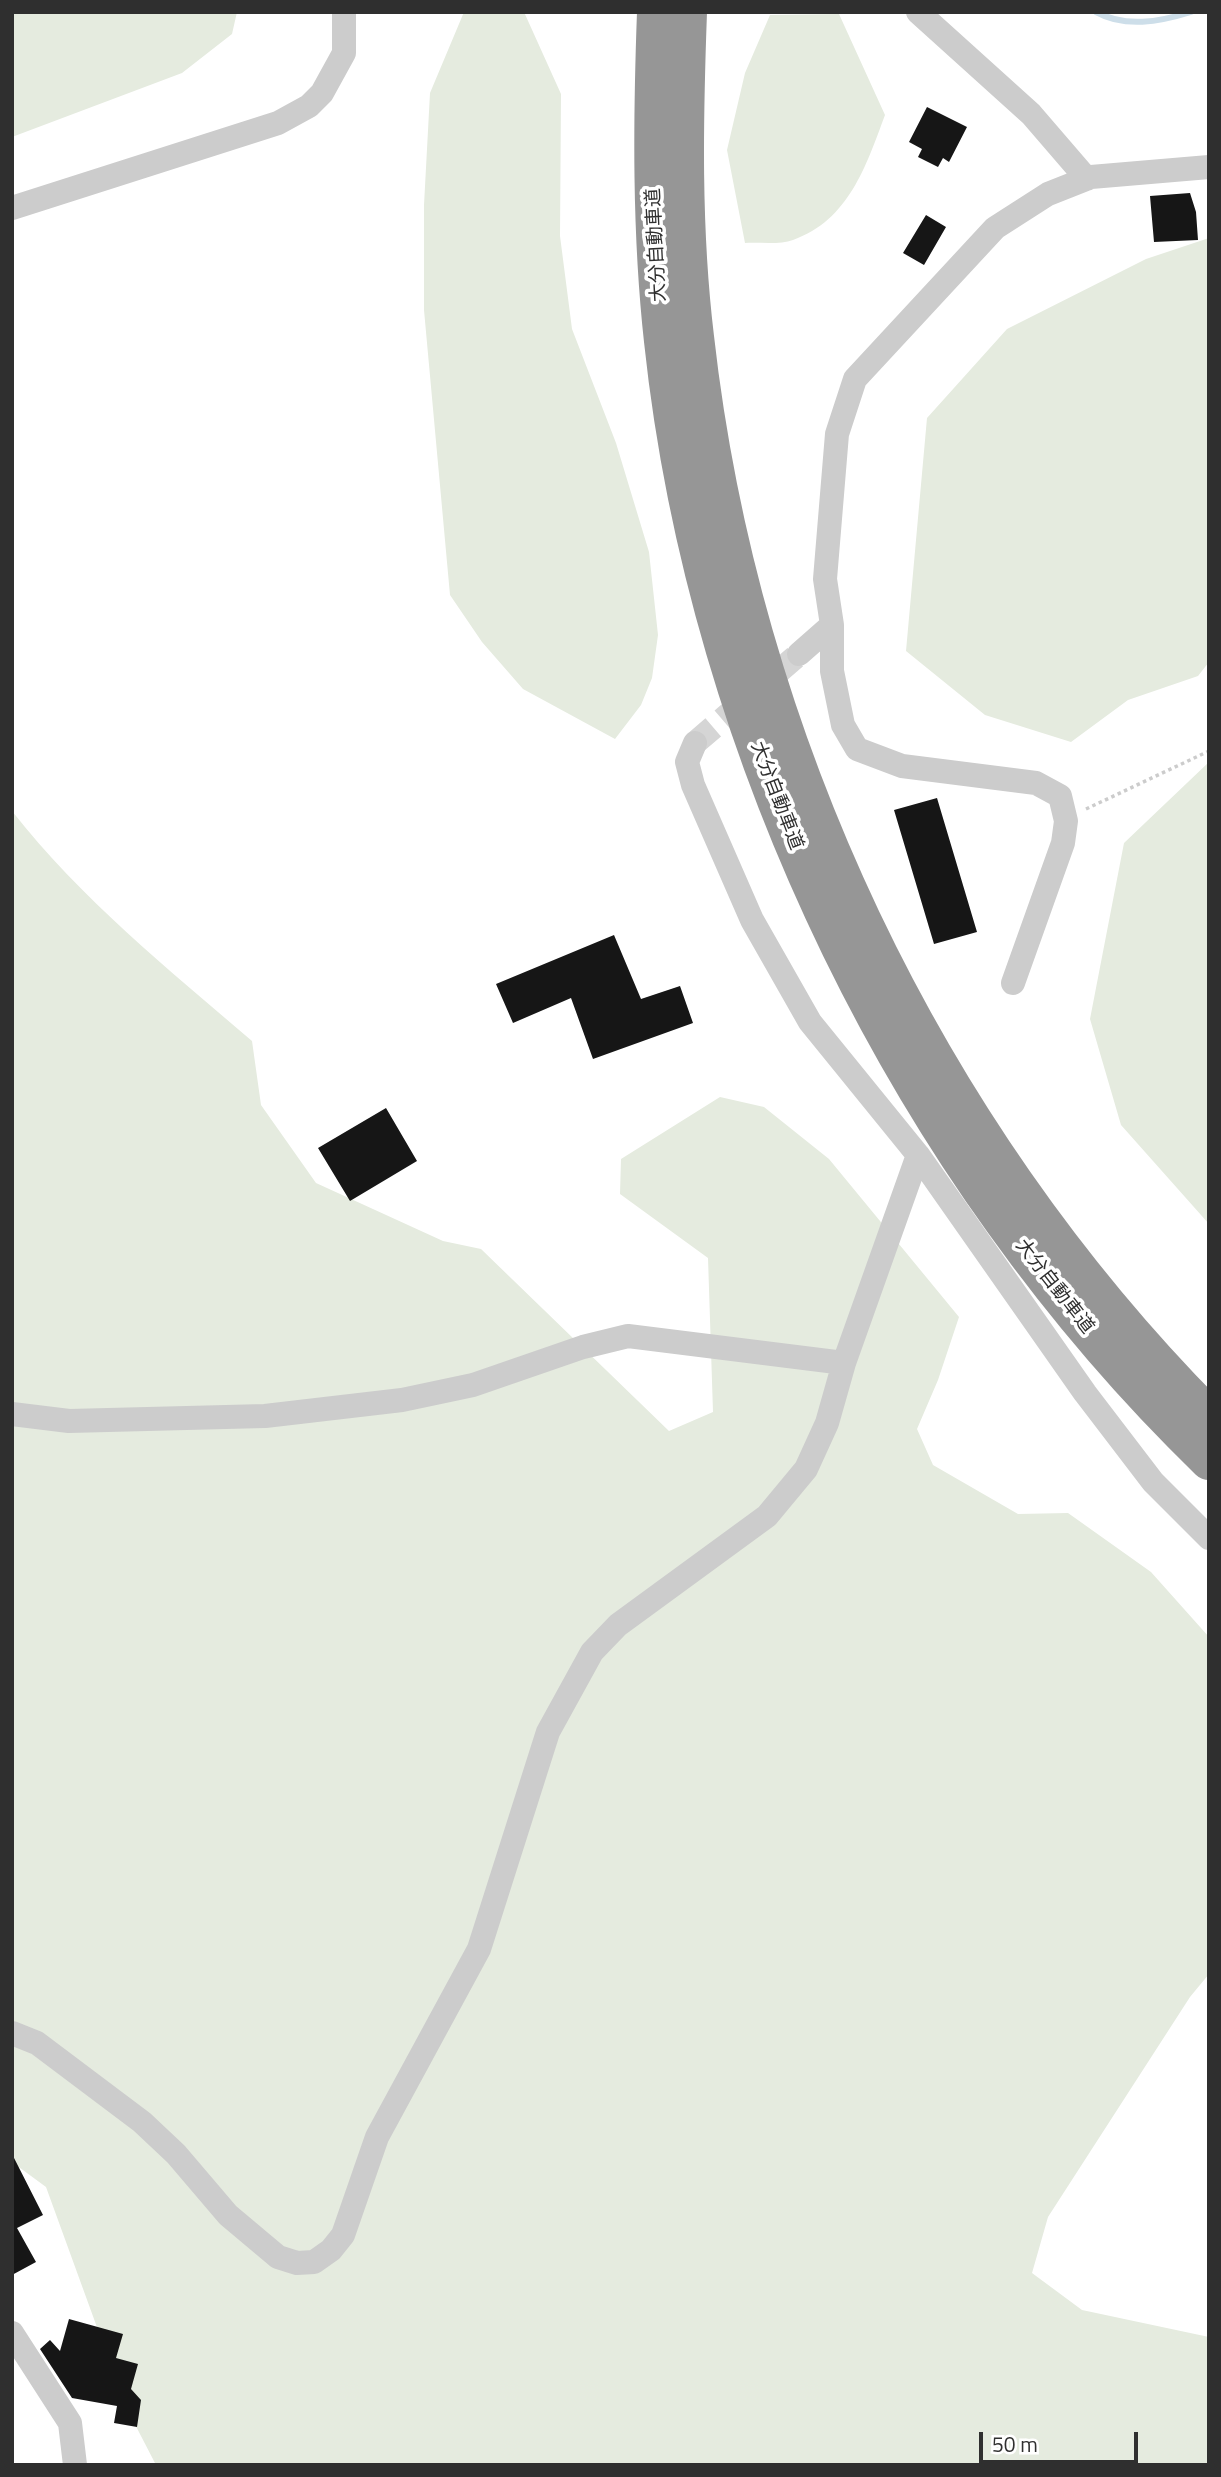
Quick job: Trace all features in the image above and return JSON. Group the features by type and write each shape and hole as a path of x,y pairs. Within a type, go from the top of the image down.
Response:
{"highway":[{"name":"大分自動車道","path":"656,12 684,154 692,313 721,498 764,673 816,814 864,927 937,1060 1010,1177 1091,1286 1209,1416"},
{"name":"大分自動車道","path":"688,12 670,74 653,152 663,343 689,506 736,685 784,824 837,940 907,1074 986,1197 1064,1304 1165,1418 1209,1461"}],"street":[{"path":"12,208 278,123 309,106 322,93 344,53 344,12"},
{"path":"918,12 1031,114 1087,180"},
{"path":"1013,983 1063,843 1066,821 1060,796 1036,783 902,766 857,749 843,725 832,670 832,625 825,579 837,435 855,379 949,273 995,228 1048,194 1087,180 1209,167"},
{"path":"799,654 832,625"},
{"path":"695,743 687,762 693,785 751,920 810,1022 918,1155 1085,1393 1153,1482 1209,1538"},
{"path":"12,2033 37,2043 142,2122 176,2154 228,2215 278,2257 297,2263 314,2262 331,2250 344,2235 377,2137 479,1950 548,1732 592,1652 618,1625 767,1516 806,1469 827,1423 844,1363 918,1155"},
{"path":"12,1414 69,1421 265,1416 402,1400 473,1385 583,1347 628,1336 844,1363"},
{"path":"12,2333 70,2423 75,2465"}],"path":[{"path":"1066,821 1113,794 1209,751"}],"shaded area":[{"path":"12,12 237,12 232,34 182,73 12,137"},
{"path":"464,12 524,12 561,94 560,236 572,329 616,443 649,552 658,635 652,678 641,705 615,739 523,689 482,642 450,595 424,310 424,205 430,93"},
{"path":"839,14 885,115 870,153 842,205 812,231 788,242 745,243 727,150 745,73 770,15"},
{"path":"1209,238 1209,662 1198,676 1128,700 1071,742 985,715 906,651 927,418 1007,329 1146,259"},
{"path":"1209,762 1209,1224 1121,1125 1090,1019 1124,843"},
{"path":"12,811 96,903 157,960 252,1041 261,1105 316,1183 443,1241 481,1249 669,1431 713,1412 708,1258 620,1194 621,1159 720,1097 764,1107 829,1159 959,1317 938,1380 917,1429 933,1465 1018,1514 1068,1513 1151,1572 1209,1637 1209,1974 1190,1997 1048,2217 1032,2273 1082,2310 1209,2337 1209,2465 156,2465 126,2407 46,2187 12,2162"}],"building":[{"path":"927,107 967,127 949,162 943,158 938,167 918,157 922,149 909,142"},
{"path":"1190,193 1196,212 1198,240 1154,242 1150,196"},
{"path":"926,215 946,227 924,265 903,253"},
{"path":"937,798 977,932 934,944 894,810"},
{"path":"614,935 641,999 680,986 693,1023 593,1059 571,998 513,1023 496,984"},
{"path":"386,1108 417,1161 350,1201 318,1148"},
{"path":"12,2154 43,2215 17,2228 36,2262 12,2275"},
{"path":"69,2319 123,2334 116,2358 138,2364 131,2389 141,2400 137,2427 114,2423 117,2406 72,2398 40,2349 50,2340 60,2351"}],"waterway":[{"path":"1096,12 1130,22 1191,12"}],"tunnel":[{"path":"695,743 799,654"}]}
